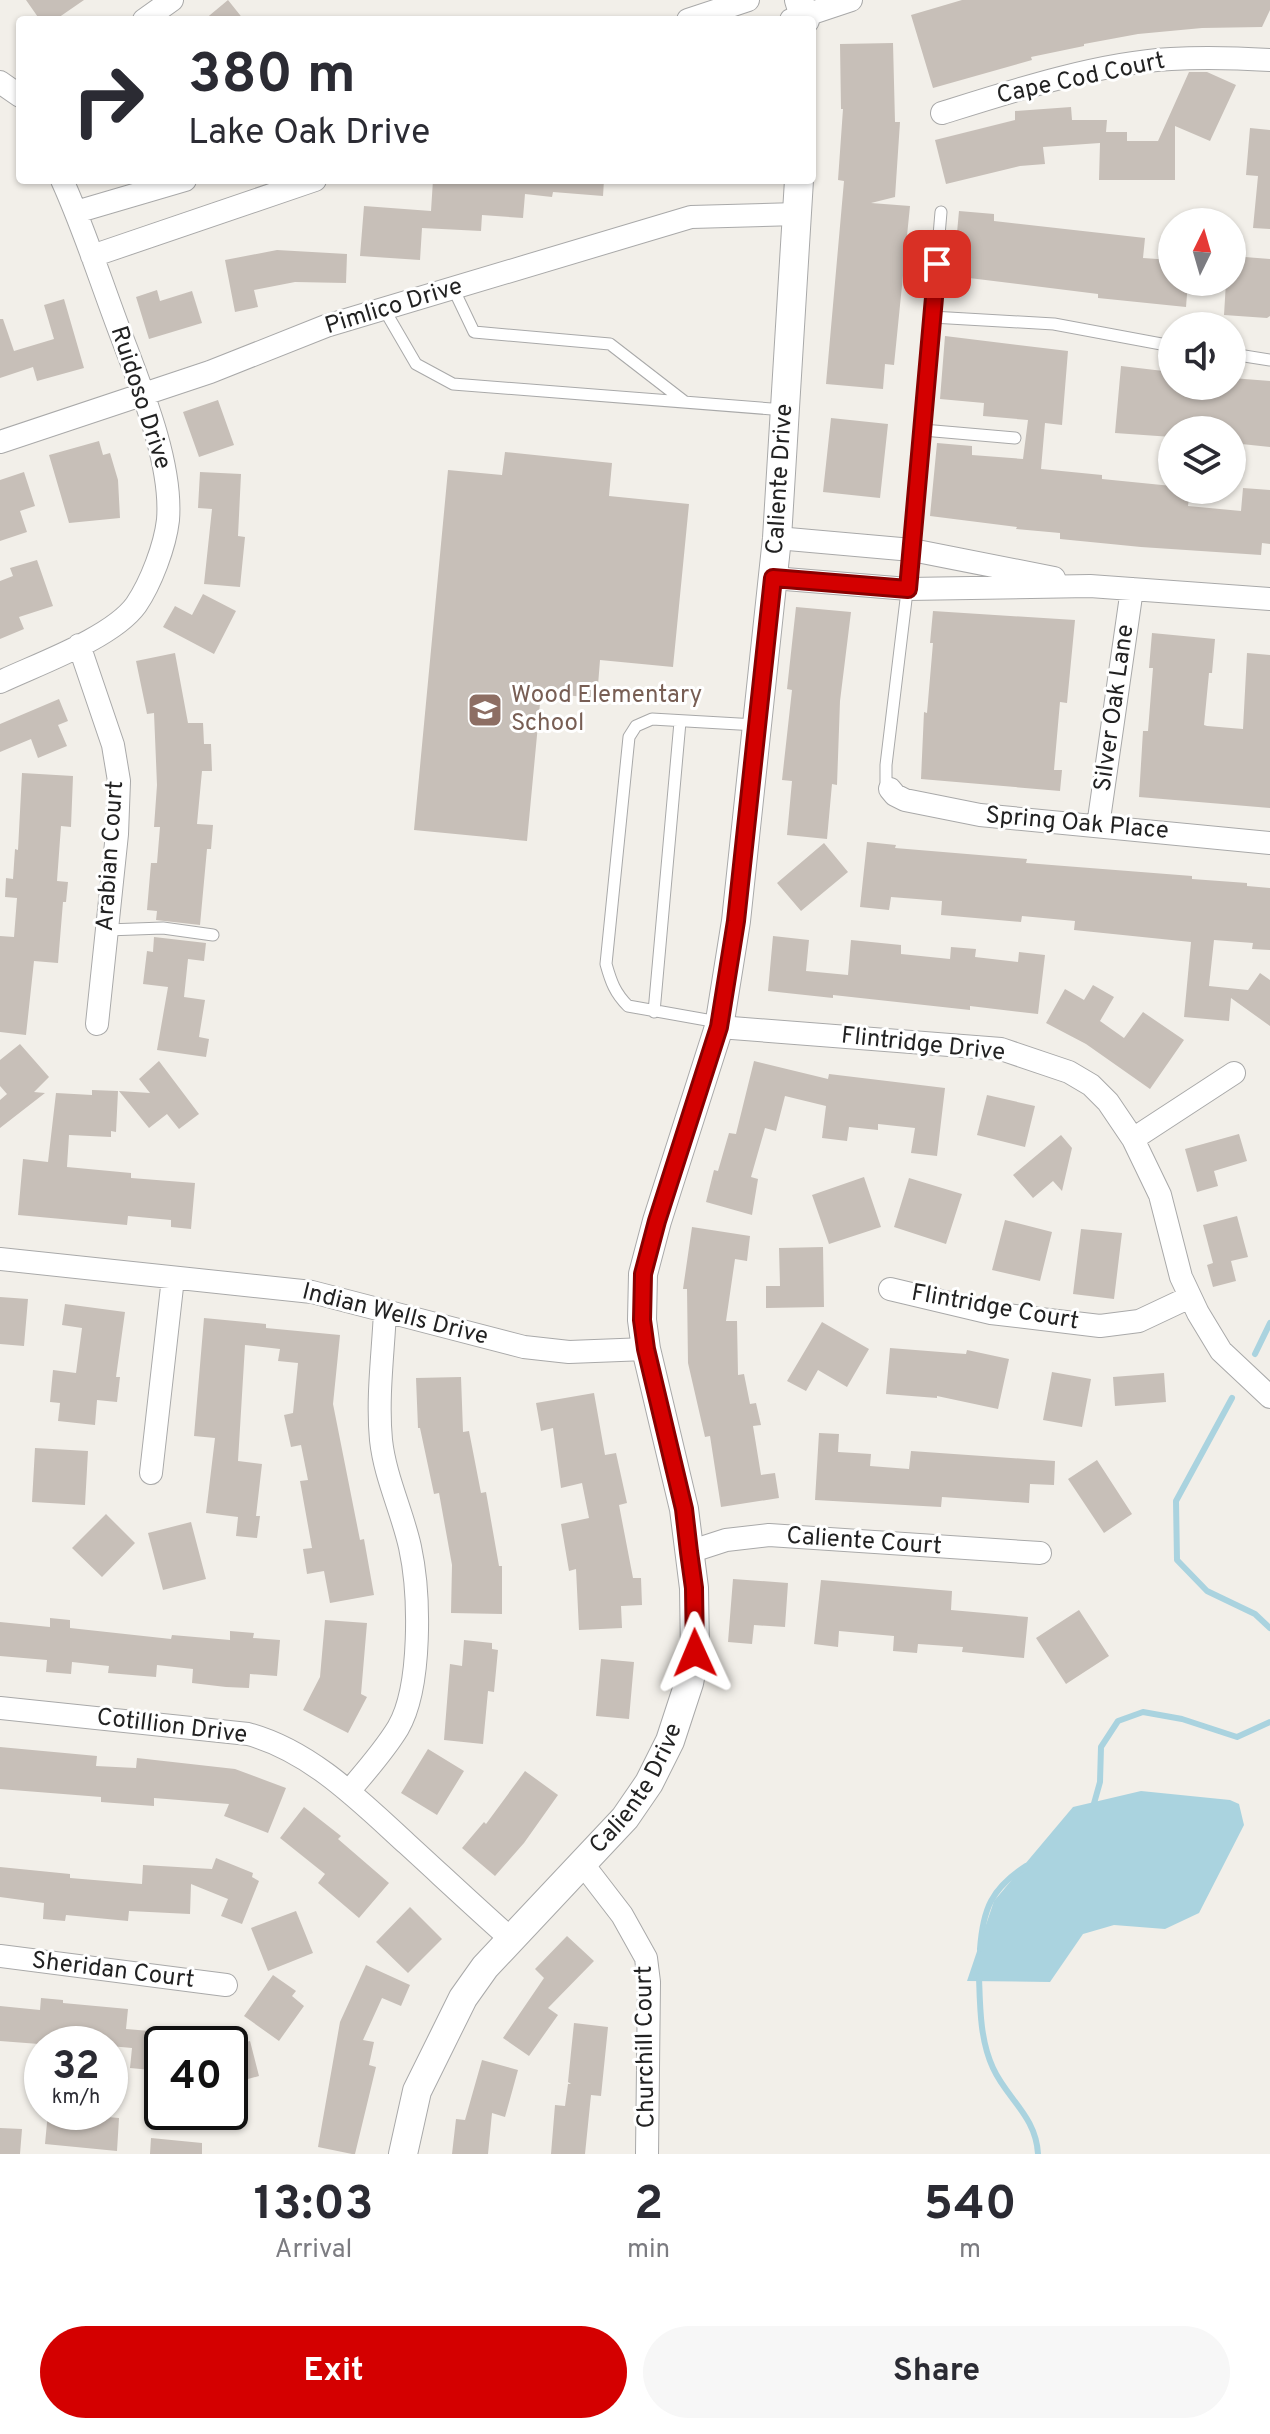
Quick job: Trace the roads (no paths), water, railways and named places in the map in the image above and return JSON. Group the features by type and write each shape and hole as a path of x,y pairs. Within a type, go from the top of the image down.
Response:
{"street":[{"path":"150,16 172,0"},
{"path":"700,16 748,0"},
{"path":"800,14 851,0"},
{"name":"Cape Cod Court","path":"942,113 1021,89 1130,63 1169,59 1270,60"},
{"name":"Ruidoso Drive","path":"0,682 108,631 136,605 162,551 168,519 166,472 142,395 64,184"},
{"path":"76,212 171,184"},
{"path":"92,256 303,184"},
{"name":"Caliente Drive","path":"403,2154 417,2091 470,1988 485,1967 625,1818 649,1783 670,1741 689,1683 695,1653 694,1588 684,1509 646,1349 642,1320 643,1274 720,1025 736,921 777,538 799,184"},
{"name":"Pimlico Drive","path":"0,442 210,372 326,326 691,217 797,214"},
{"path":"777,538 912,550 1090,586"},
{"path":"773,578 908,589 1090,586 1270,599"},
{"name":"Silver Oak Lane","path":"1098,826 1132,589"},
{"name":"Arabian Court","path":"79,645 113,745 119,781 117,834 97,1024"},
{"name":"Spring Oak Place","path":"890,789 905,800 980,815 1270,843"},
{"name":"Flintridge Drive","path":"720,1025 1001,1049 1069,1072 1091,1085 1108,1102 1133,1139 1160,1195 1181,1277 1190,1297 1221,1351 1270,1397"},
{"path":"1133,1139 1234,1073"},
{"name":"Indian Wells Drive","path":"0,1259 312,1292 524,1347 569,1352 646,1349"},
{"path":"151,1473 173,1278"},
{"name":"Flintridge Court","path":"890,1289 991,1313 1100,1326 1139,1321 1190,1297"},
{"path":"349,1791 399,1726 409,1702 415,1669 416,1595 410,1547 381,1441 385,1312"},
{"name":"Caliente Court","path":"689,1552 726,1540 769,1535 1040,1553"},
{"name":"Cotillion Drive","path":"0,1708 248,1734 271,1741 349,1791 511,1939"},
{"name":"Churchill Court","path":"582,1863 622,1915 646,1958 649,1982 647,2154"},
{"name":"Sheridan Court","path":"0,1956 226,1985"}],"lane":[{"path":"890,789 886,783 886,765 912,550 941,212"},
{"path":"453,288 474,332 610,344 686,403"},
{"path":"384,309 416,364 453,384 785,410"},
{"path":"932,317 1054,324 1158,343"},
{"path":"1246,356 1270,360"},
{"path":"923,430 1015,438"},
{"path":"720,1025 628,1006 618,995 606,964 629,737 636,726 652,719 757,725"},
{"path":"654,1012 680,722"},
{"path":"107,930 163,928 213,935"}],"water":[{"path":"1141,1791 1230,1800 1239,1804 1244,1825 1199,1913 1165,1929 1114,1925 1083,1934 1050,1982 967,1981 994,1901 1073,1807"}],"waterway":[{"path":"1255,1354 1270,1323"},
{"path":"1232,1398 1176,1501 1177,1560 1207,1591 1255,1614 1270,1628"},
{"path":"1093,1807 1100,1782 1101,1747 1118,1721 1143,1712 1182,1719 1237,1737 1270,1722"},
{"path":"980,1949 991,1901 1004,1883 1026,1866"},
{"path":"979,1976 985,2046 999,2079 1027,2118 1038,2154"}],"place":[{"name":"Wood Elementary School","path":"485,710"}]}
